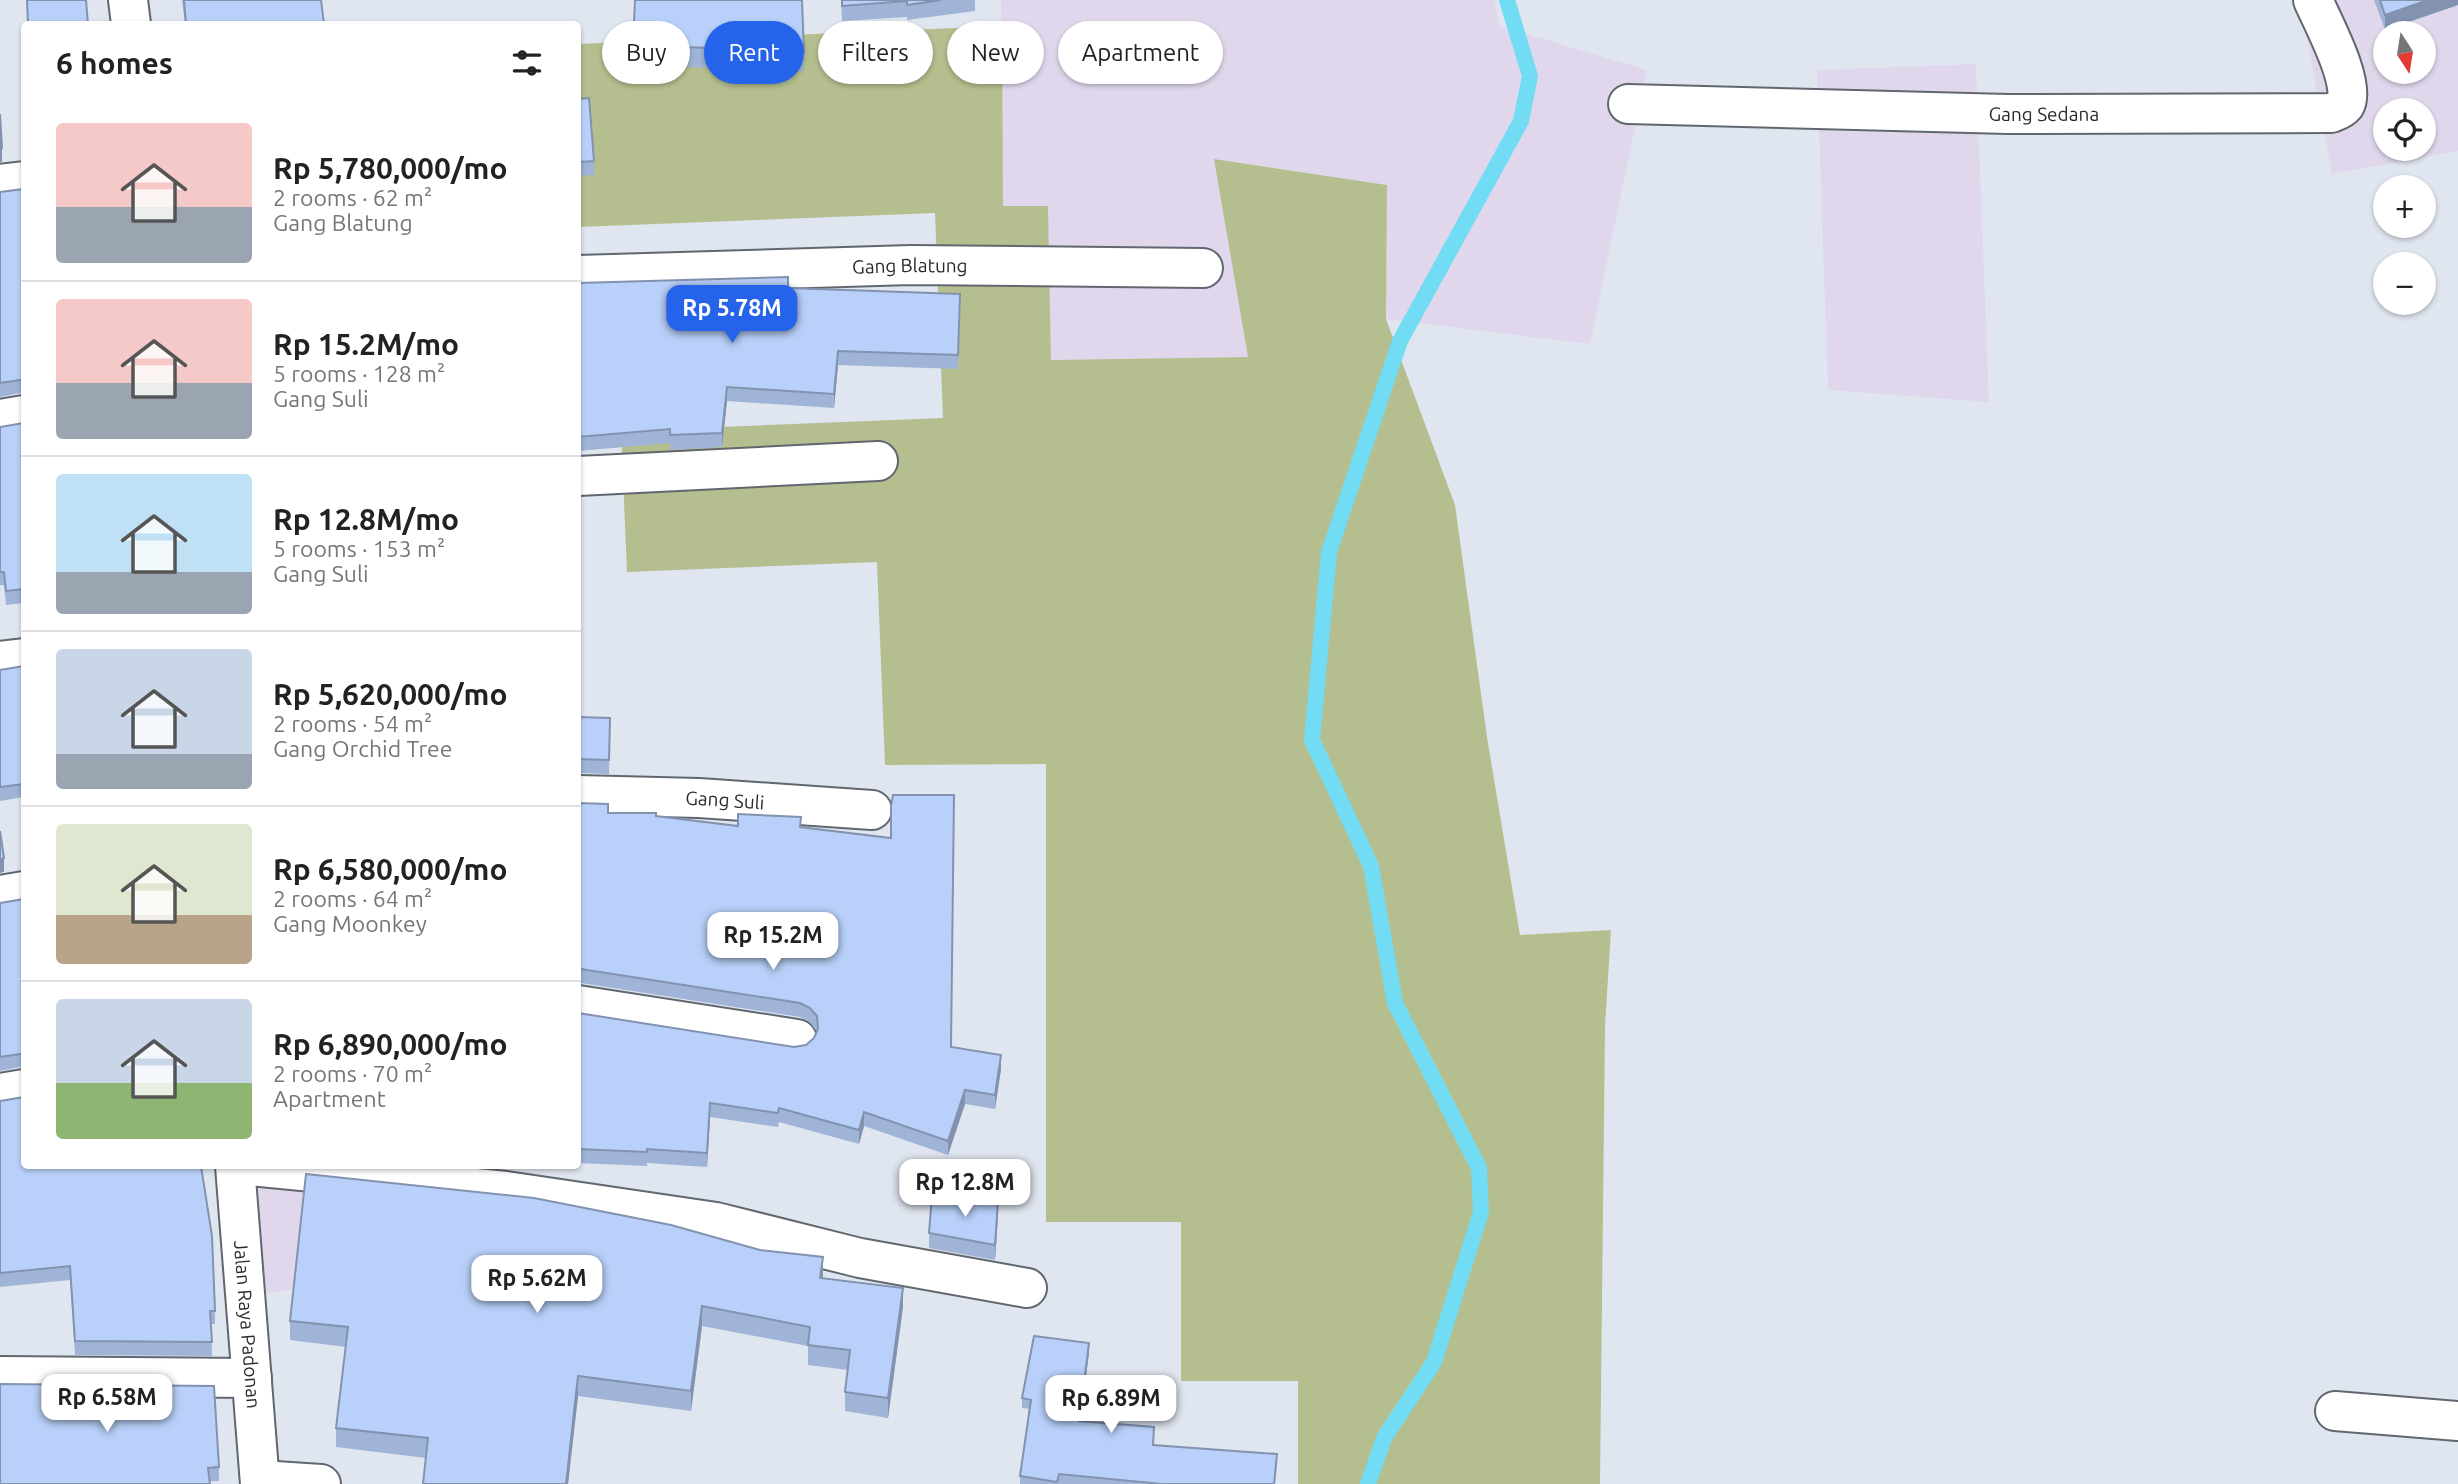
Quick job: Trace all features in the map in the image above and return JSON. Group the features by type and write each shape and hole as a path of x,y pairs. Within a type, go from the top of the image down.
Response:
{"street":[{"path":"128,0 131,21"},
{"name":"Gang Sedana","path":"1628,104 2008,114 2330,113 2341,109 2346,103 2347,82 2313,0"},
{"path":"0,184 21,181"},
{"name":"Gang Blatung","path":"581,275 911,265 1203,268"},
{"path":"0,419 21,416"},
{"path":"581,476 878,461"},
{"path":"0,661 21,658"},
{"name":"Gang Suli","path":"581,795 699,798 872,810"},
{"path":"0,895 21,892"},
{"path":"581,1005 797,1039"},
{"path":"0,1093 21,1090"},
{"name":"Jalan Raya Padonan","path":"235,1169 260,1482"},
{"path":"281,1169 506,1191 716,1222 860,1258 1027,1288"},
{"path":"0,1376 252,1378"},
{"path":"2335,1411 2458,1420"},
{"path":"260,1482 321,1484"}],"shaded area":[{"path":"1001,0 1494,0 1500,26 1647,70 1590,344 1386,319 1387,185 1215,159 1248,357 1051,360 1048,207 1003,206 1002,84 1044,84 1044,21 1001,21"},
{"path":"2300,0 2458,0 2458,151 2436,155 2436,98 2373,98 2373,161 2403,161 2332,174"},
{"path":"1976,64 1989,402 1828,390 1817,70"},
{"path":"250,1169 339,1169 355,1281 267,1293"}],"green space":[{"path":"947,28 947,84 1002,84 1003,206 1048,206 1051,360 1248,357 1214,159 1387,185 1386,319 1455,505 1487,737 1520,935 1611,930 1605,1026 1600,1484 1298,1484 1298,1381 1181,1381 1181,1222 1046,1222 1046,764 885,765 877,562 627,572 621,431 943,418 935,213 581,227 581,44 602,43 602,84 690,84 690,39 704,39 704,84 804,84 804,34 818,34 818,84 933,84 933,29"}],"building":[{"path":"27,0 86,0 88,21 28,21"},
{"path":"184,0 321,0 324,21 186,21"},
{"path":"635,0 802,0 803,21 704,21 704,48 690,47 690,21 634,21"},
{"path":"842,0 941,0 907,5 907,1 842,6"},
{"path":"2380,0 2428,0 2385,15"},
{"path":"589,98 594,161 581,162 581,99"},
{"path":"0,114 2,148 0,149"},
{"path":"21,189 21,380 0,383 0,192"},
{"path":"788,277 788,288 960,294 958,355 838,351 834,394 727,387 722,433 670,435 670,429 581,437 581,283"},
{"path":"21,424 21,589 6,591 4,572 0,572 0,427"},
{"path":"21,666 21,784 0,787 0,670"},
{"path":"581,717 610,718 609,760 581,759"},
{"path":"893,795 954,795 951,1047 1001,1055 995,1095 965,1090 948,1141 864,1112 859,1130 779,1108 778,1113 710,1103 707,1153 647,1149 647,1152 581,1149 581,1013 794,1047 806,1045 814,1038 818,1029 817,1016 810,1008 800,1003 581,969 581,803 608,804 608,813 656,813 656,816 738,826 738,814 801,817 800,827 891,838"},
{"path":"0,831 4,858 0,860"},
{"path":"21,900 21,1054 0,1057 0,903"},
{"path":"21,1098 21,1169 201,1169 212,1236 215,1311 210,1311 212,1342 75,1341 70,1266 0,1273 0,1101"},
{"path":"306,1174 534,1198 671,1225 760,1250 823,1257 820,1278 903,1288 888,1398 845,1392 850,1350 808,1345 810,1327 702,1306 691,1391 578,1376 566,1484 423,1484 428,1438 336,1428 348,1327 290,1321"},
{"path":"932,1196 998,1200 995,1245 929,1233"},
{"path":"1034,1336 1089,1343 1079,1421 1154,1427 1153,1445 1277,1454 1274,1484 1162,1484 1059,1474 1057,1482 1020,1476 1031,1400 1022,1398"},
{"path":"0,1384 214,1386 219,1467 208,1468 210,1484 0,1484"}],"waterway":[{"path":"1368,1484 1384,1438 1434,1362 1481,1212 1479,1168 1395,1003 1371,866 1312,740 1329,552 1400,341 1521,121 1530,76 1507,0"}]}
